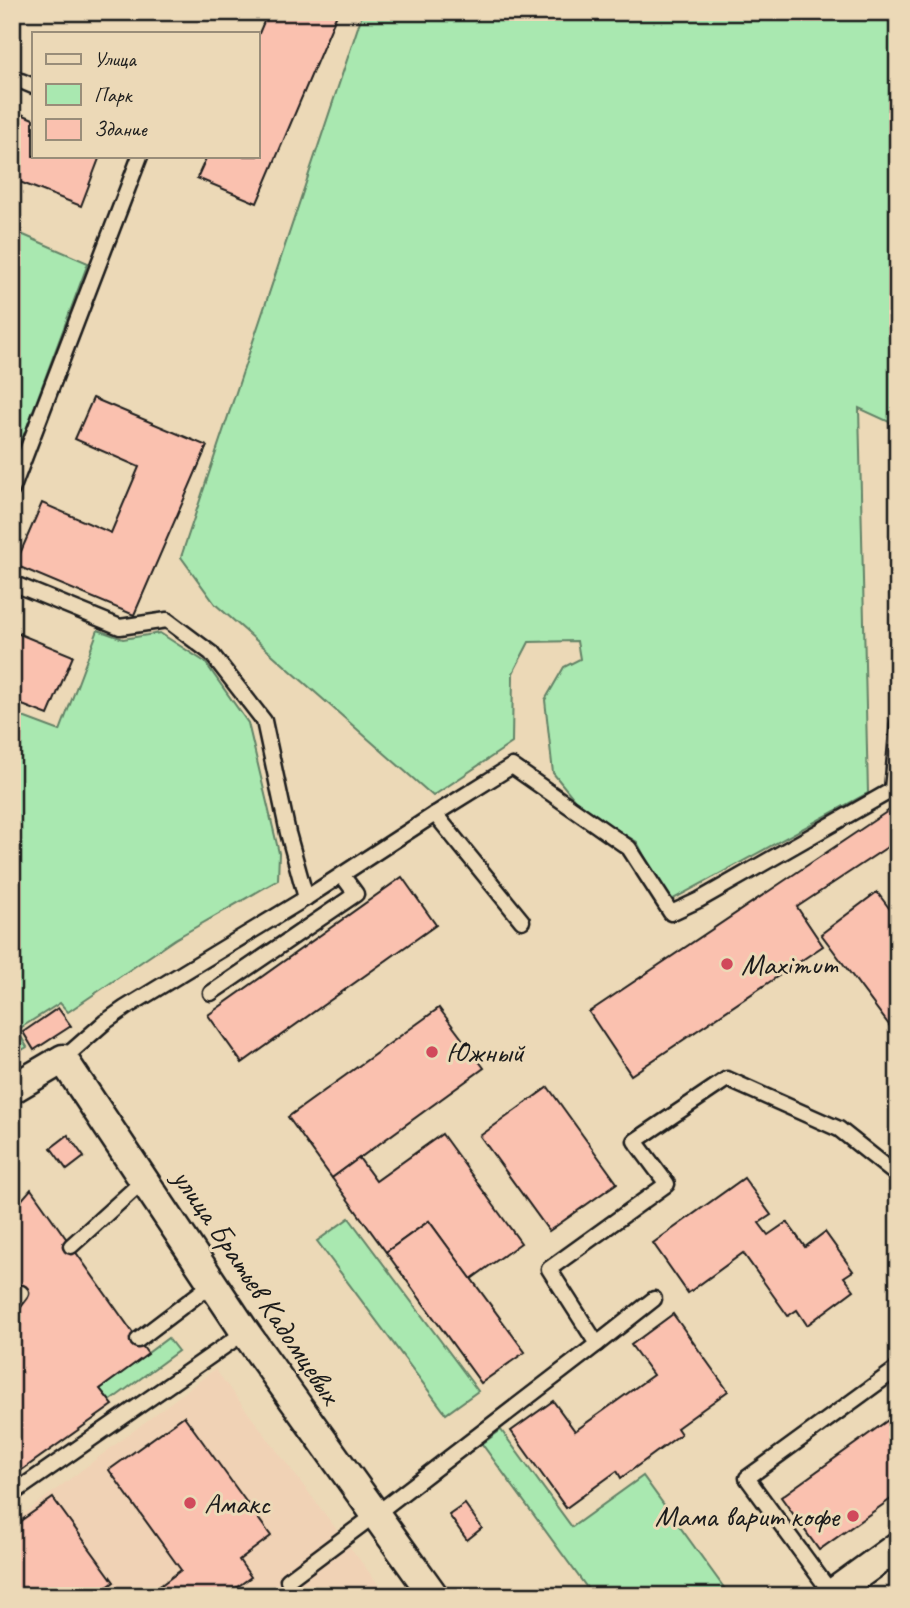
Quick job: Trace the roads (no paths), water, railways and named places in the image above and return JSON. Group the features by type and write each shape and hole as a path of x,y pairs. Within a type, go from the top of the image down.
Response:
{"street":[{"path":"12,1089 64,1059"},
{"name":"улица Братьев Кадомцевых","path":"64,1059 245,1332 435,1596"},
{"path":"830,1595 898,1546"}],"lane":[{"path":"12,490 139,158"},
{"path":"12,583 120,626 167,620 211,653 264,722 288,833 306,898"},
{"path":"64,1059 105,1022 512,766 629,848 671,913 699,900 892,790 898,724"},
{"path":"435,814 522,921"},
{"path":"211,993 356,894 342,875"},
{"path":"597,1344 549,1269 667,1184 635,1141 727,1079 839,1129 898,1177"},
{"path":"71,1246 144,1180"},
{"path":"138,1340 213,1283"},
{"path":"288,1580 654,1299"},
{"path":"12,1494 245,1332"},
{"path":"830,1595 747,1478 898,1368"}],"tram line":[{"path":"881,1596 898,1584"}],"place":[{"name":"Maximum","path":"727,964"},
{"name":"Южный","path":"432,1052"},
{"name":"Амакс","path":"190,1503"},
{"name":"Мама варит кофе","path":"853,1516"}]}
